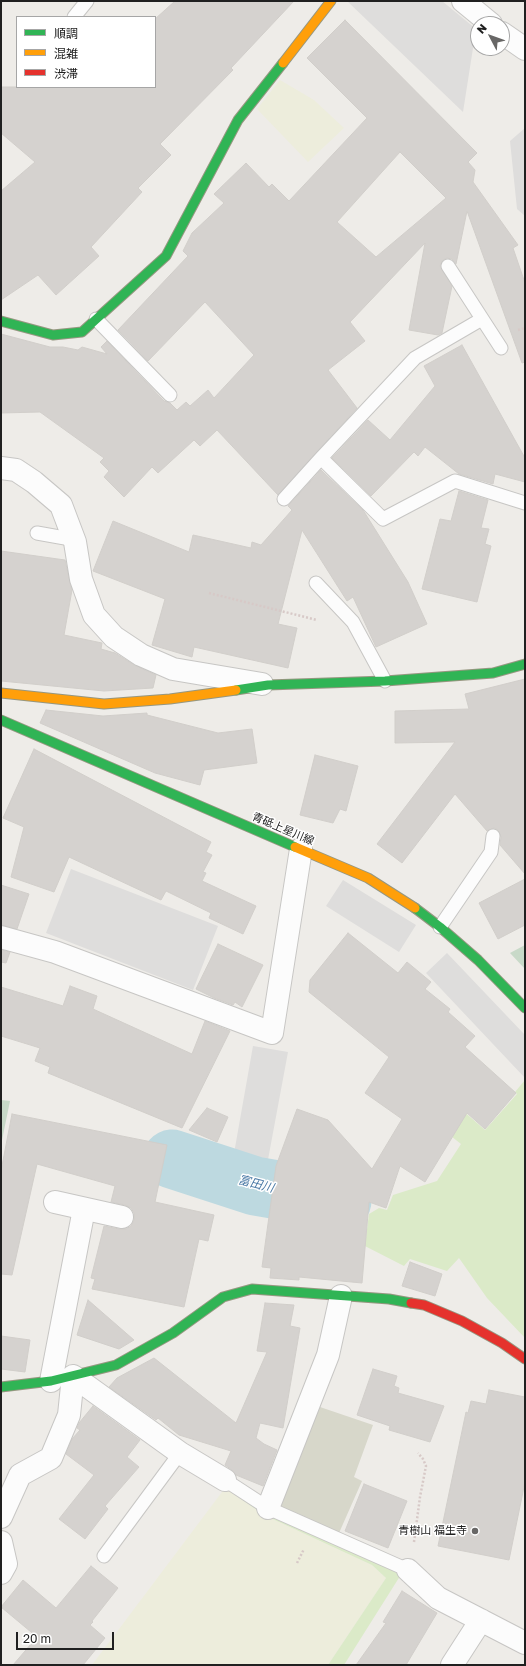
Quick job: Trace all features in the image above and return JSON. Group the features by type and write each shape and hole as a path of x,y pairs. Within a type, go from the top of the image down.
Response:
{"street":[{"path":"1,321 53,335 82,332 166,256 238,120 331,1"},
{"path":"463,1 481,16"},
{"path":"510,39 525,49"},
{"path":"1,468 16,470 34,482 61,505 75,542 81,579 94,615 114,637 141,655 173,669 268,685"},
{"path":"1,693 104,704 170,699 268,685 385,681 493,673 525,664"},
{"name":"青砥上星川線","path":"1,720 368,878 410,904 440,927 478,960 525,1008"},
{"path":"1,937 55,952 272,1033 301,849"},
{"path":"54,1202 122,1218"},
{"path":"51,1381 84,1209"},
{"path":"1,1387 51,1381 116,1365 173,1333 223,1297 252,1289 390,1299 424,1305 462,1321 502,1342 525,1359"},
{"path":"268,1508 328,1355 341,1296"},
{"path":"73,1376 180,1453 225,1480"},
{"path":"1,1516 20,1475 51,1458 69,1414 73,1376"},
{"path":"1,1542 6,1564 1,1573"},
{"path":"408,1570 438,1598 525,1643"},
{"path":"452,1665 481,1620"}],"lane":[{"path":"75,16 87,1"},
{"path":"448,266 501,348"},
{"path":"96,319 170,395"},
{"path":"284,499 415,358 482,320"},
{"path":"321,458 383,519 455,481 525,503"},
{"path":"37,533 65,538 75,542"},
{"path":"316,583 353,622 385,681"},
{"path":"440,927 491,852 493,836"},
{"path":"104,1556 180,1453"},
{"path":"225,1480 268,1508 408,1570"}],"path":[{"path":"209,593 323,622"},
{"path":"408,1570 415,1541 420,1497 426,1466 424,1459 418,1453"}],"shaded area":[{"path":"347,1 442,1 470,24 470,56 472,56 463,112"},
{"path":"525,128 525,216 517,209 510,141"},
{"path":"71,869 218,926 193,990 46,933"},
{"path":"343,880 416,925 399,952 326,906"},
{"path":"447,953 525,1035 525,1078 426,973"},
{"path":"253,1046 288,1052 267,1165 233,1159"},
{"path":"320,1407 373,1425 354,1477 362,1481 339,1533 278,1505"}],"green space":[{"path":"280,80 314,100 344,128 308,162 257,109"},
{"path":"525,945 525,969 510,953"},
{"path":"525,1080 525,1338 487,1298 459,1258 447,1271 410,1259 404,1266 359,1243 366,1237 369,1214 379,1208 387,1210 393,1195 437,1181 461,1144 437,1125 453,1102 485,1130 517,1094 515,1092"},
{"path":"1,1100 10,1101 1,1145"},
{"path":"225,1488 264,1515 372,1565 386,1578 328,1665 92,1665"},
{"path":"225,1488 402,1573 344,1665 328,1665 386,1578 372,1565 264,1515"}],"building":[{"path":"175,1 294,1 231,68 233,70 160,144 171,155 138,188 142,192 91,247 99,256 56,295 38,275 1,300 1,191 35,162 1,133 1,87 156,88 156,18"},
{"path":"345,20 477,153 468,162 475,170 473,182 518,245 513,248 525,283 525,362 522,363 467,211 456,264 452,259 447,258 443,260 440,266 452,286 442,333 438,335 409,330 425,243 350,322 365,341 328,370 357,408 278,495 217,430 200,446 194,440 158,473 152,467 124,497 104,477 109,471 100,462 104,458 40,412 1,413 1,334 50,347 63,347 78,350 82,347 107,354 101,347 107,341 164,401 170,403 177,410 186,402 190,406 208,390 214,398 254,355 205,302 148,361 118,330 188,256 183,251 192,233 224,203 214,194 246,163 269,187 272,184 289,201 367,118 307,58","holes":["400,152 446,198 376,257 337,222"]},
{"path":"462,345 525,458 525,482 495,474 493,484 459,474 425,447 418,456 414,452 371,496 332,458 368,420 390,440 435,386 424,366"},
{"path":"321,470 363,510 408,582 427,624 376,647 353,597 347,601 302,530 278,624 297,628 288,668 194,647 192,657 152,645 165,599 93,571 113,521 189,552 193,535 251,548 252,542 261,545 292,510 288,506"},
{"path":"459,491 488,500 481,528 489,529 485,544 491,546 477,602 422,589 440,519 451,521"},
{"path":"1,551 65,560 72,590 64,635 102,643 101,649 115,653 134,665 156,675 153,688 104,691 1,681"},
{"path":"525,679 525,874 500,845 501,837 498,830 494,828 487,831 455,794 402,863 377,844 455,742 395,743 395,711 469,709 465,694"},
{"path":"46,710 103,716 147,713 147,715 218,733 252,729 257,763 204,770 200,785 155,773 40,723"},
{"path":"34,749 211,842 206,852 212,855 203,872 206,873 202,881 256,906 243,934 209,918 211,913 166,891 161,900 69,857 54,892 11,877 24,827 3,818"},
{"path":"315,755 358,766 346,811 340,809 333,823 300,815"},
{"path":"525,879 525,925 498,939 479,903"},
{"path":"1,885 29,894 17,929 1,925"},
{"path":"348,933 398,973 407,962 431,982 425,989 450,1009 448,1012 475,1036 465,1047 516,1093 485,1129 467,1113 425,1182 400,1166 386,1208 369,1202 362,1283 299,1277 299,1280 270,1278 271,1268 262,1267 276,1166 297,1109 328,1120 372,1169 402,1119 365,1093 389,1057 309,992 310,980"},
{"path":"218,944 263,965 242,1007 235,1002 233,1005 196,989"},
{"path":"1,950 10,952 6,963 1,962"},
{"path":"70,986 97,996 93,1009 192,1054 205,1021 230,1031 182,1128 48,1073 50,1067 35,1061 40,1048 1,1036 1,987 63,1006"},
{"path":"207,1108 228,1117 217,1142 189,1130"},
{"path":"12,1114 167,1145 155,1202 214,1215 208,1241 199,1239 184,1307 92,1289 95,1279 91,1278 104,1226 126,1229 131,1226 134,1220 134,1213 131,1208 125,1205 111,1202 115,1186 37,1164 12,1275 1,1274 1,1171"},
{"path":"410,1262 442,1274 435,1296 402,1286"},
{"path":"88,1300 134,1340 119,1349 77,1335"},
{"path":"265,1303 294,1305 290,1326 300,1328 283,1428 260,1423 256,1438 264,1444 277,1450 263,1486 236,1475 225,1465 231,1451 179,1435 158,1418 156,1420 109,1387 117,1378 154,1358 236,1423 267,1352 257,1351"},
{"path":"1,1336 30,1340 25,1372 1,1369"},
{"path":"373,1369 397,1376 394,1386 399,1388 398,1393 444,1406 430,1442 389,1430 390,1426 357,1415"},
{"path":"489,1390 525,1397 525,1482 509,1560 438,1546 466,1412 468,1413 471,1401 486,1404"},
{"path":"93,1406 140,1440 127,1457 139,1467 105,1506 108,1509 85,1539 59,1519 94,1475 66,1454 72,1439 80,1430 77,1428 79,1423"},
{"path":"364,1484 407,1501 388,1548 345,1531"},
{"path":"91,1566 118,1588 90,1625 105,1638 83,1665 13,1665 37,1637 1,1607 23,1580 56,1608"},
{"path":"402,1591 437,1613 406,1665 356,1665 386,1623 383,1622"}],"waterway":[{"name":"富田川","path":"172,1159 255,1186 342,1201"}],"traffic: fast":[{"path":"1,321 53,335 82,332 166,256 238,120 283,63"},
{"path":"236,690 268,685 385,681 493,673 525,664"},
{"path":"1,720 295,847"},
{"path":"415,908 440,927 478,960 525,1008"},
{"path":"1,1387 51,1381 116,1365 173,1333 223,1297 252,1289 389,1299 411,1303"}],"traffic: slow":[{"path":"283,63 331,1"},
{"path":"1,693 104,704 170,699 236,690"},
{"path":"295,847 368,878 415,908"}],"traffic: jam":[{"path":"411,1303 424,1305 462,1321 502,1343 525,1359"}],"place":[{"name":"青樹山 福生寺","path":"475,1531"}]}
